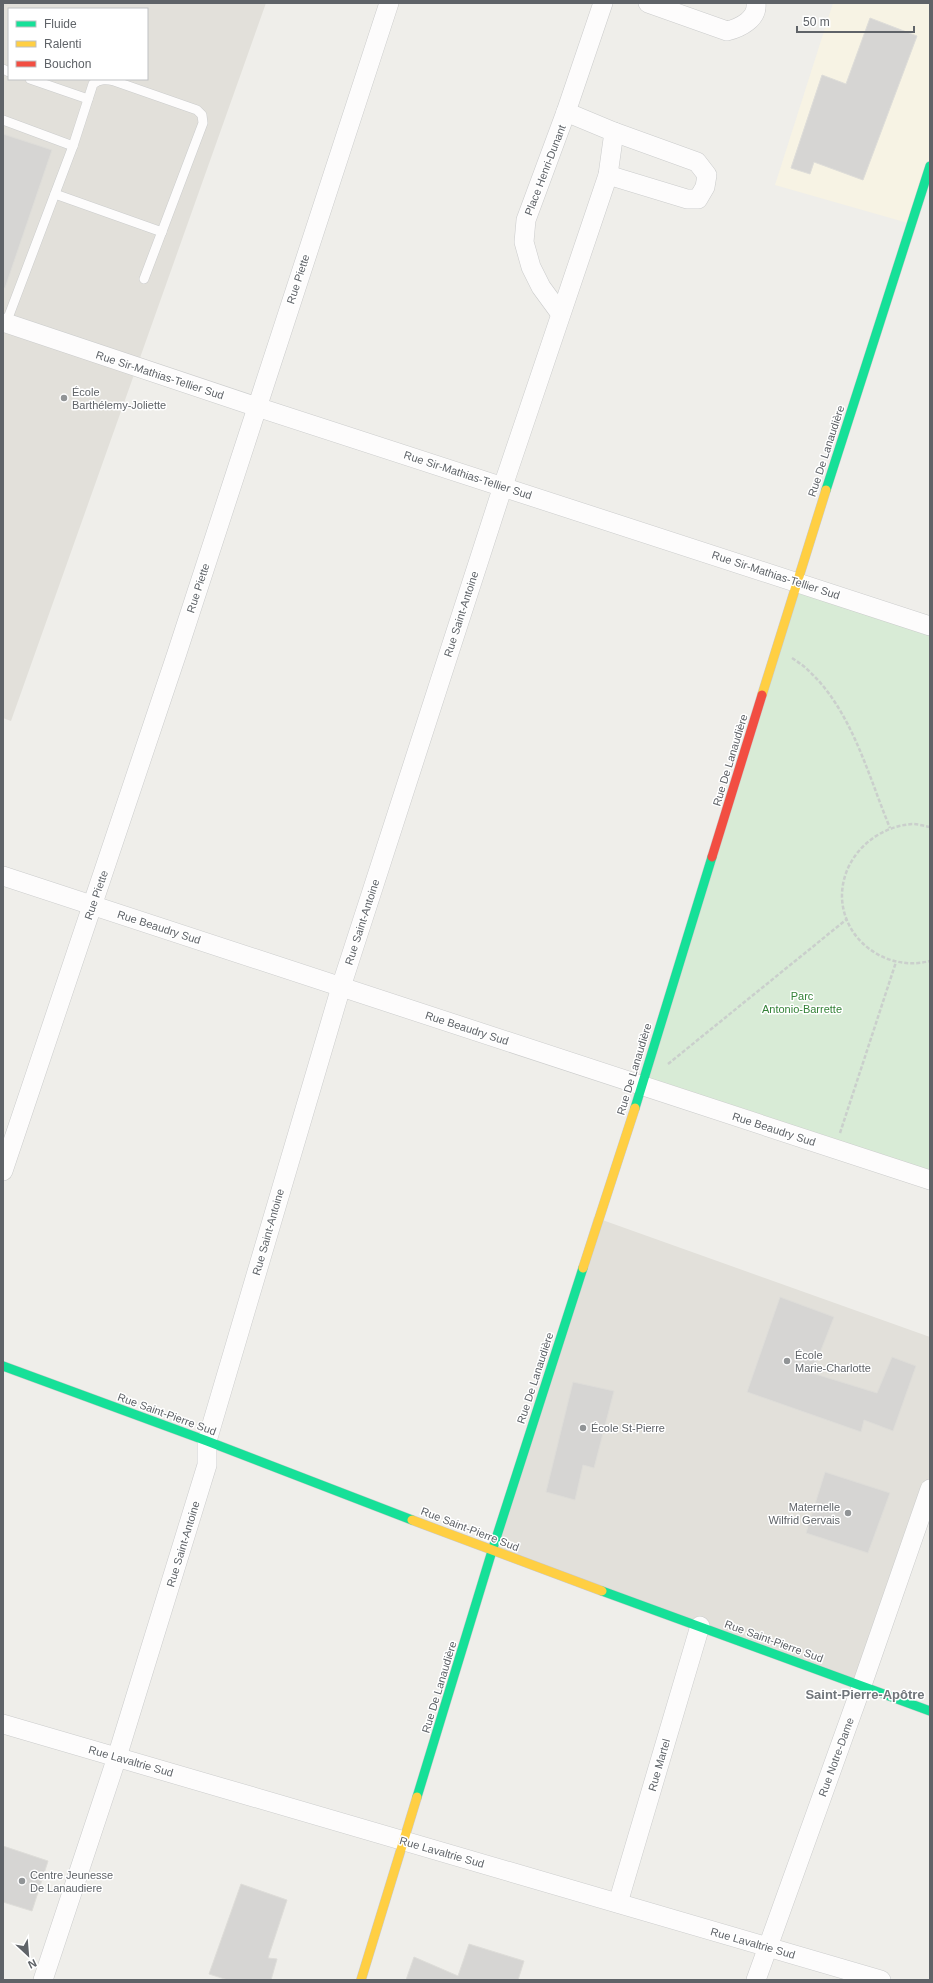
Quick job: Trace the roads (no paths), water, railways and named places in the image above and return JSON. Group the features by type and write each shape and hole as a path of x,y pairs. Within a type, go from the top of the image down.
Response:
{"street":[{"name":"Rue Piette","path":"3,1171 177,653 389,3"},
{"name":"Place Henri-Dunant","path":"560,313 541,287 531,267 524,242 526,220 566,112 602,3"},
{"path":"648,3 726,31 746,23 751,18 756,7 756,3"},
{"name":"Place Henri-Dunant","path":"566,112 614,132 697,162 702,167 706,175 705,187 698,198 687,199 608,176"},
{"path":"502,486 608,176 614,132"},
{"name":"Rue De Lanaudière","path":"361,1980 405,1841 492,1551 642,1085 797,582 930,166"},
{"name":"Rue Sir-Mathias-Tellier Sud","path":"5,327 502,486 930,626"},
{"name":"Rue Saint-Antoine","path":"43,1980 117,1757 207,1465 207,1441 341,987 502,486"},
{"name":"Rue Beaudry Sud","path":"3,876 930,1180"},
{"name":"Rue Saint-Pierre Sud","path":"3,1366 207,1441 492,1551 930,1711"},
{"name":"Rue Notre-Dame","path":"756,1980 862,1685 930,1489"},
{"name":"Rue Martel","path":"618,1903 700,1626"},
{"name":"Rue Lavaltrie Sud","path":"3,1724 881,1980"}],"lane":[{"path":"33,80 88,100"},
{"path":"5,327 73,146 93,84 103,80"},
{"path":"110,80 196,110 202,115 203,124 144,279"},
{"path":"3,120 73,146"},
{"path":"55,194 162,232"}],"place":[{"name":"École Barthélemy-Joliette","path":"64,398"},
{"name":"École Marie-Charlotte","path":"787,1361"},
{"name":"École St-Pierre","path":"583,1428"},
{"name":"Maternelle Wilfrid Gervais","path":"848,1513"},
{"name":"Centre Jeunesse De Lanaudiere","path":"22,1881"}],"district":[{"name":"Saint-Pierre-Apôtre","path":"865,1694"}],"park label":[{"name":"Parc Antonio-Barrette","path":"802,1002"}]}
